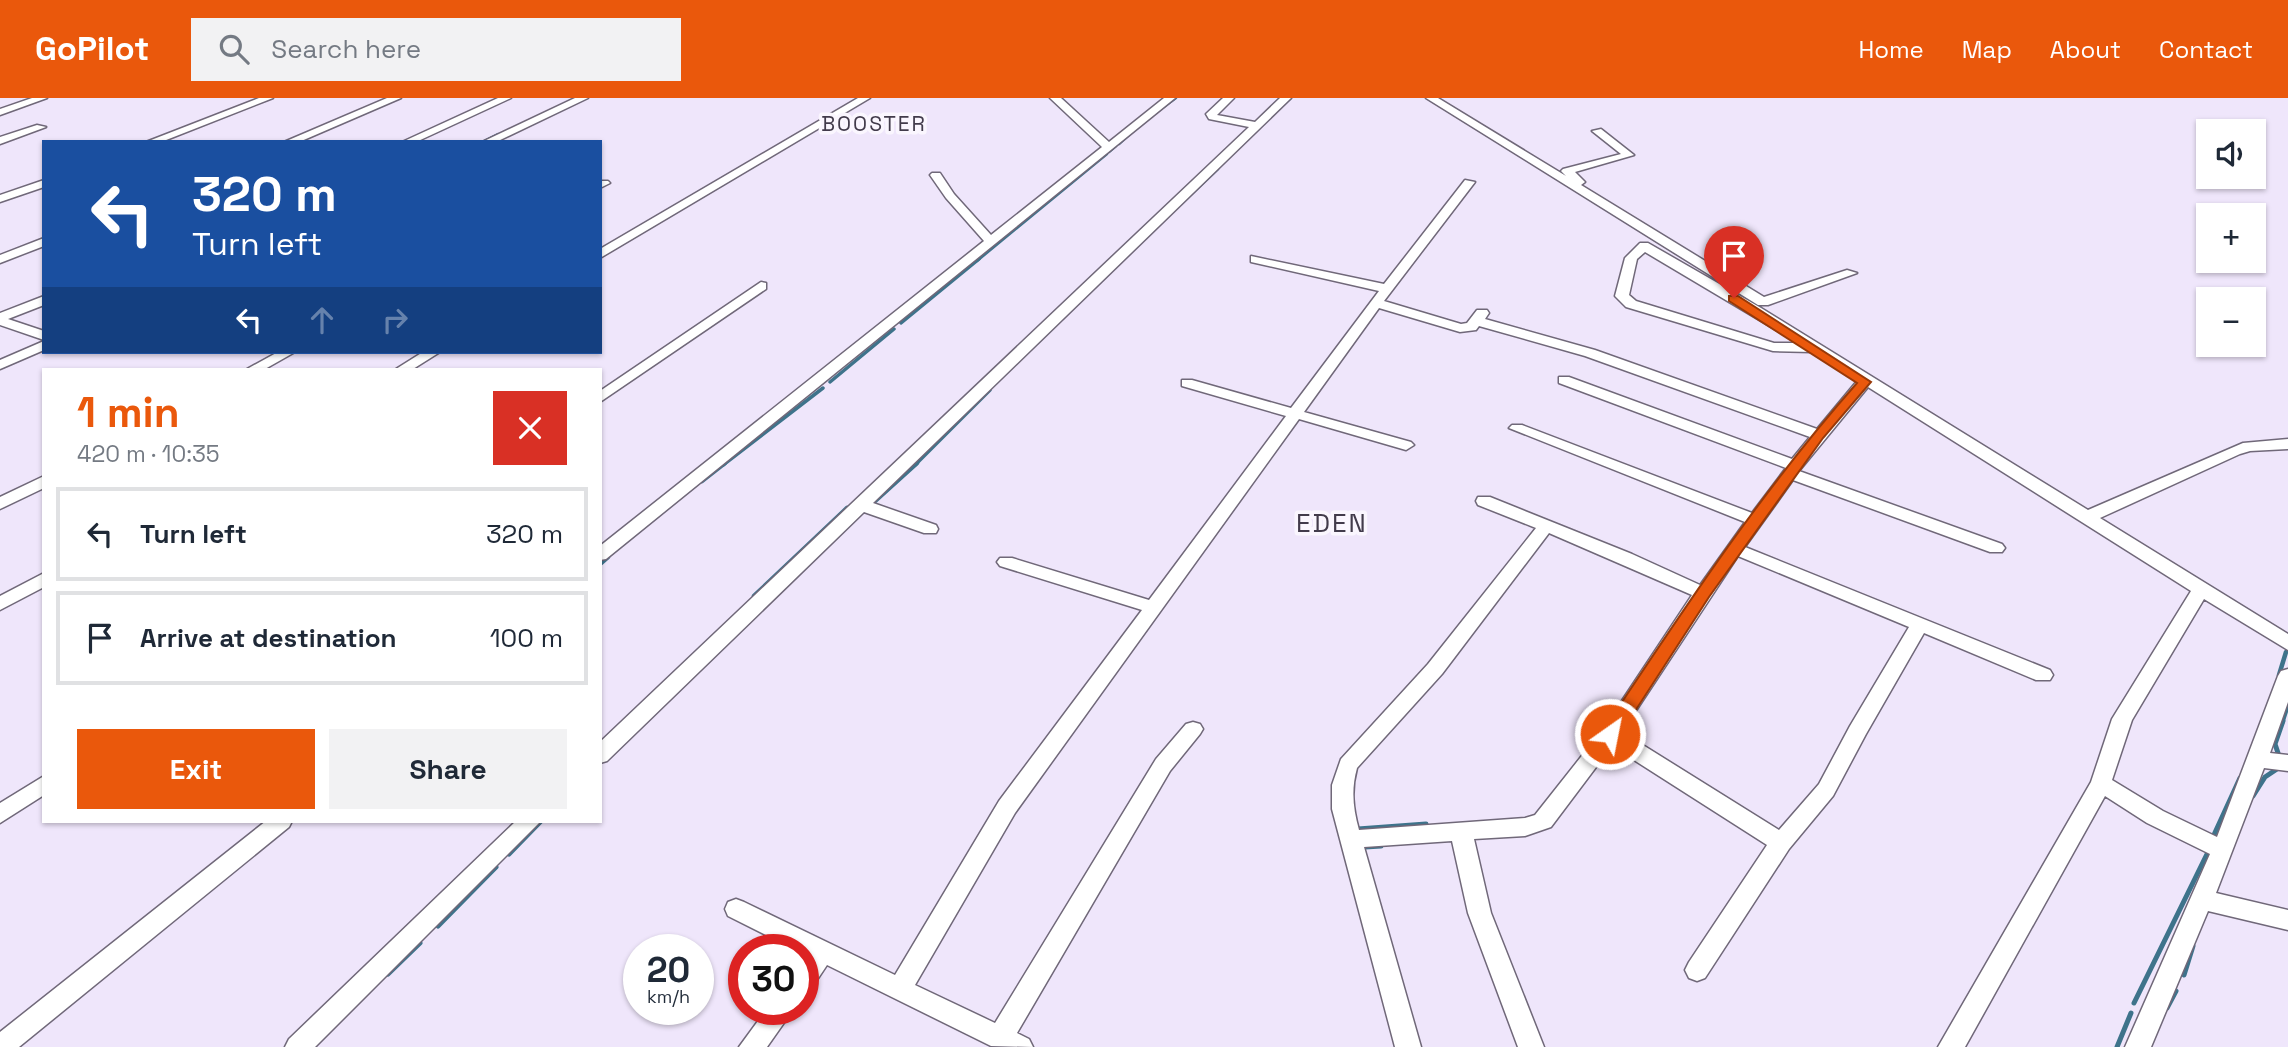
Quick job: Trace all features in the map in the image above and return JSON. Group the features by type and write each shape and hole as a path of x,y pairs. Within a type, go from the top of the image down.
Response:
{"street":[{"path":"0,112 41,98"},
{"path":"156,140 268,98"},
{"path":"294,140 397,98"},
{"path":"412,140 506,98"},
{"path":"491,140 583,98"},
{"path":"602,253 865,98"},
{"path":"1055,98 1110,148"},
{"path":"602,553 1170,98"},
{"path":"1229,98 1211,114 1213,117 1257,126"},
{"path":"602,753 1286,98"},
{"path":"1432,98 1760,307 1864,382 2288,643"},
{"path":"0,141 41,127"},
{"path":"1597,131 1629,155 1570,170 1567,174 1753,288 1760,307"},
{"path":"936,174 950,196 991,242"},
{"path":"900,989 1007,807 1298,414 1376,303 1469,182"},
{"path":"0,199 42,184"},
{"path":"0,260 42,243"},
{"path":"1814,348 1773,347 1631,304 1622,296 1631,258 1644,246 1760,307 1851,274"},
{"path":"1255,259 1388,289"},
{"path":"602,397 761,286"},
{"path":"0,320 42,301"},
{"path":"1376,303 1460,328 1471,327 1480,316 1818,435"},
{"path":"0,320 42,335"},
{"path":"0,365 42,346"},
{"path":"256,368 284,354"},
{"path":"405,368 427,354"},
{"path":"1564,380 1996,548"},
{"path":"1353,839 1525,827 1543,821 1610,734 1703,593 1818,435 1864,382"},
{"path":"1187,383 1406,445"},
{"path":"1517,428 1757,522"},
{"path":"2085,518 2234,451 2248,446 2288,444"},
{"path":"0,504 42,482"},
{"path":"1484,501 1703,593"},
{"path":"861,505 930,529"},
{"path":"1408,1047 1343,809 1342,785 1349,765 1435,669 1546,526"},
{"path":"1736,549 2043,675"},
{"path":"1006,562 1153,607"},
{"path":"0,604 42,580"},
{"path":"1951,1047 2101,783 2122,719 2201,590"},
{"path":"1697,970 1780,844 1826,790 1857,730 1920,625"},
{"path":"2138,1047 2223,850 2288,676"},
{"path":"736,909 1010,1043 1163,765 1193,729"},
{"path":"1610,734 1780,844"},
{"path":"2256,760 2288,763"},
{"path":"2101,783 2155,817 2223,850"},
{"path":"0,814 42,785"},
{"path":"0,1047 279,823"},
{"path":"298,1047 528,823"},
{"path":"1462,831 1464,857 1473,890 1531,1047"},
{"path":"2200,899 2288,920"},
{"path":"819,958 823,952"},
{"path":"752,1047 769,1025"}],"waterway":[{"path":"1157,112 1176,98"},
{"path":"1279,109 1291,98"},
{"path":"1119,144 1131,133"},
{"path":"486,140 498,134"},
{"path":"1109,152 1116,146"},
{"path":"977,261 1107,154"},
{"path":"1181,204 1218,169"},
{"path":"901,323 979,259"},
{"path":"830,382 894,329"},
{"path":"723,465 823,388"},
{"path":"917,463 990,390"},
{"path":"702,481 725,463"},
{"path":"875,501 917,463"},
{"path":"754,596 847,508"},
{"path":"602,562 608,557"},
{"path":"2279,675 2286,652"},
{"path":"2282,723 2288,705"},
{"path":"2278,753 2275,744 2283,721"},
{"path":"2253,796 2265,777 2277,769"},
{"path":"2213,837 2240,778"},
{"path":"509,854 539,823"},
{"path":"1358,829 1426,824"},
{"path":"1365,847 1381,846"},
{"path":"2134,1003 2209,850"},
{"path":"438,926 496,867"},
{"path":"388,974 420,943"},
{"path":"2184,975 2193,946"},
{"path":"2167,1008 2176,991"},
{"path":"2117,1047 2131,1013"}],"district":[{"name":"BOOSTER","path":"874,124"},
{"name":"EDEN","path":"1332,523"}],"route":[{"path":"1610,734 1703,593 1818,435 1864,382 1734,298"}]}
